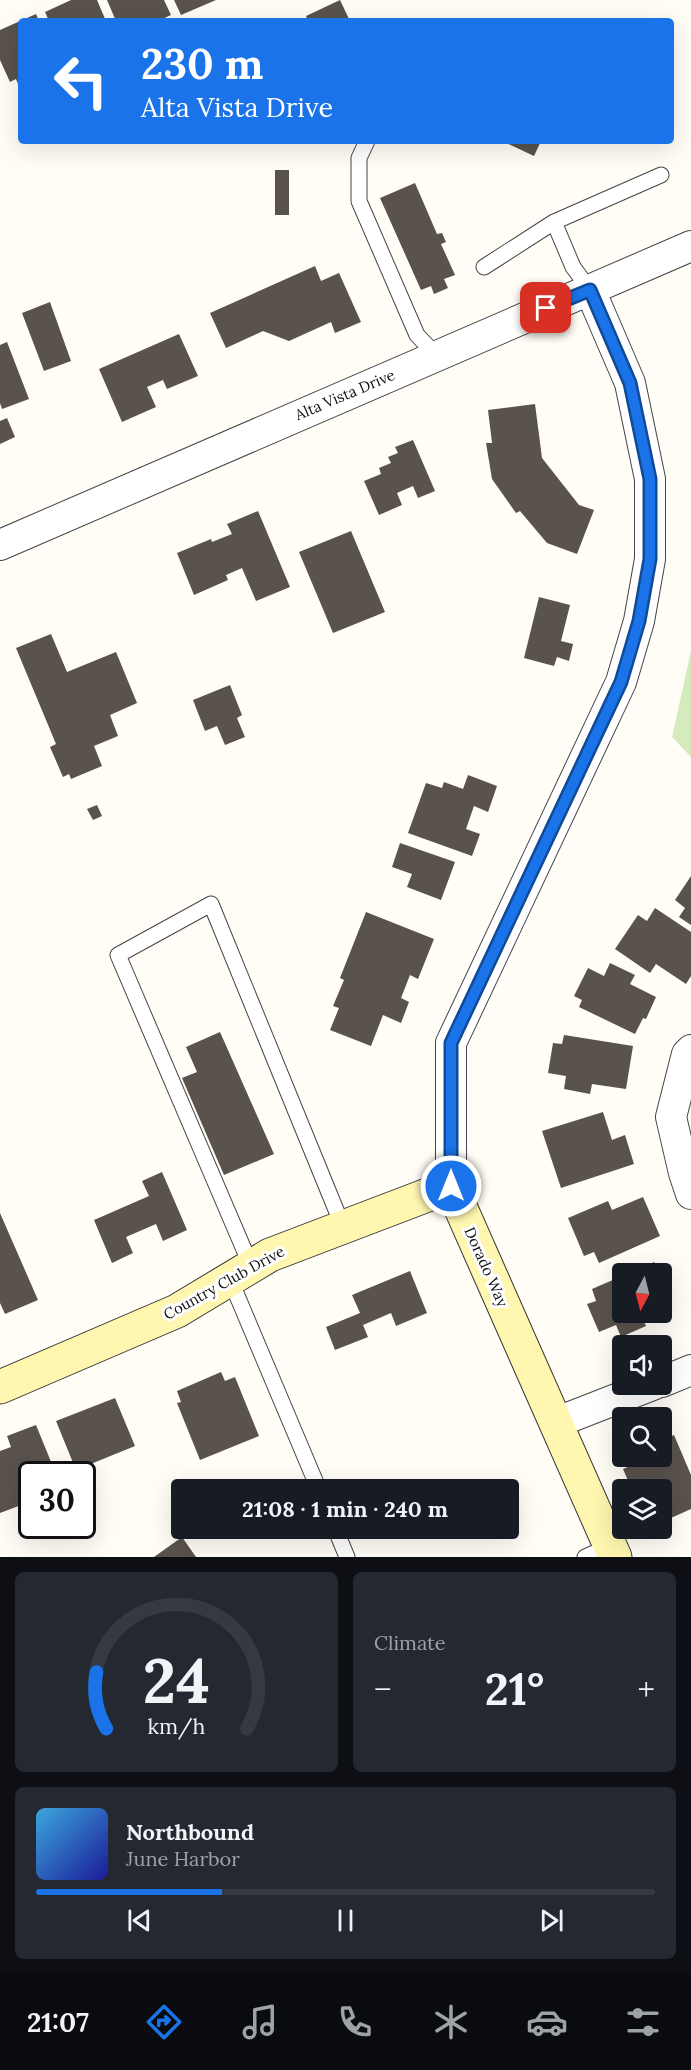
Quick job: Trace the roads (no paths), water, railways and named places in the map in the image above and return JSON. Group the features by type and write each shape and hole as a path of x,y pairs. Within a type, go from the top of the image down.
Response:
{"street":[{"name":"Alta Vista Drive","path":"0,545 691,246"},
{"name":"Dorado Way","path":"590,290 630,383 650,479 650,559 639,621 621,682 451,1043 451,1186 555,1423 604,1553"},
{"path":"691,1050 687,1054 671,1117 691,1194"},
{"name":"Country Club Drive","path":"0,1387 177,1311 270,1255 451,1186"},
{"path":"672,1378 691,1370"},
{"path":"555,1423 627,1395"}],"lane":[{"path":"366,144 360,158 358,201 417,335 437,356"},
{"path":"484,267 554,222 661,175"},
{"path":"554,222 573,267 590,290"},
{"path":"315,1479 240,1273 118,954 211,904 343,1227"},
{"path":"340,1539 347,1557"}]}
